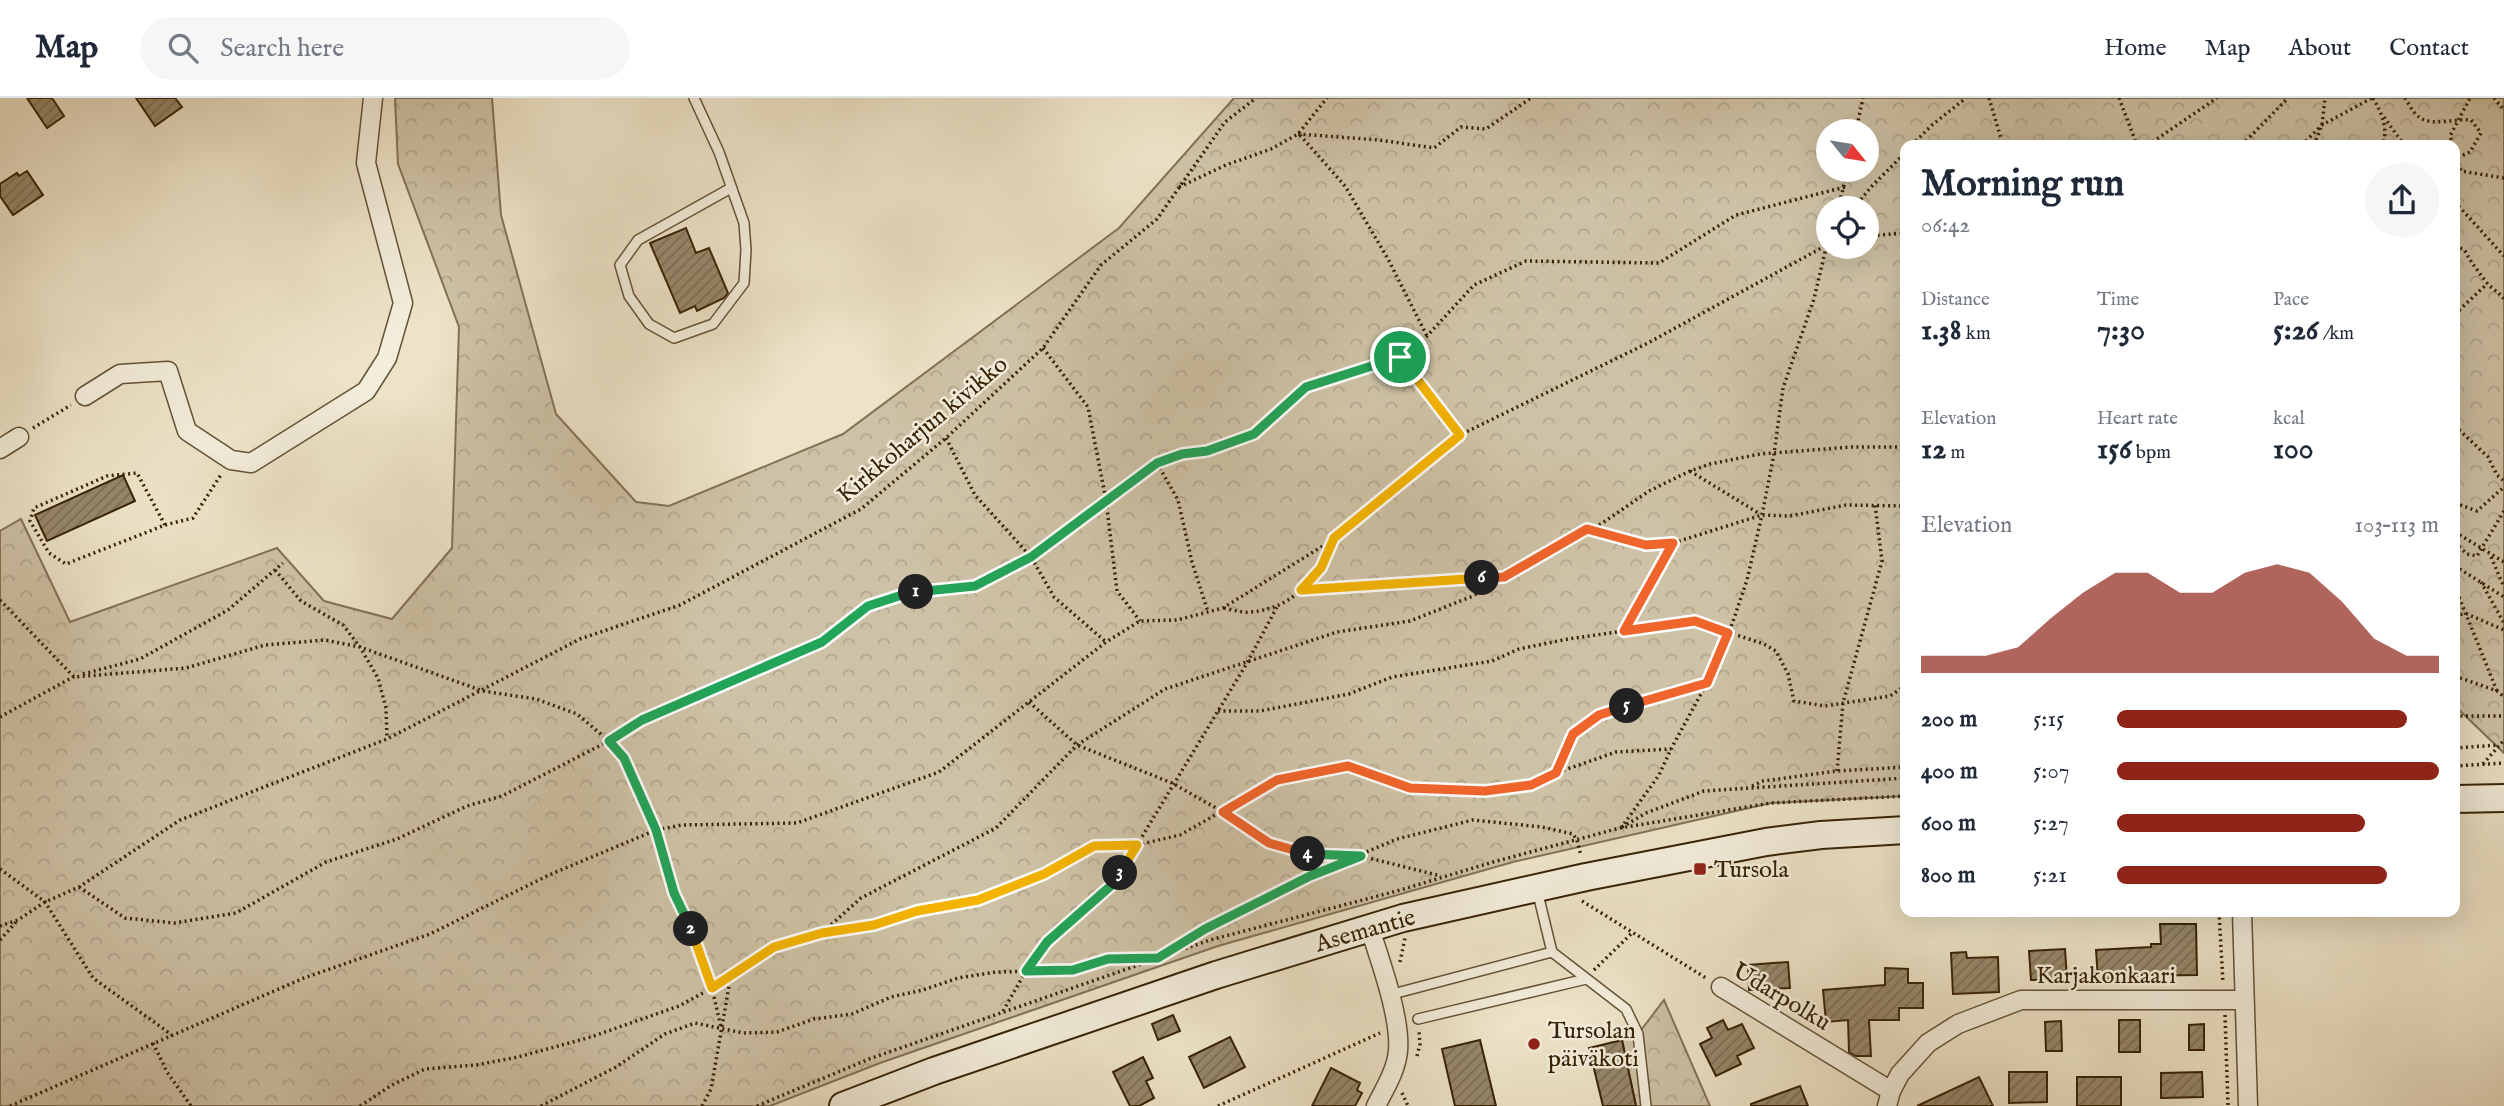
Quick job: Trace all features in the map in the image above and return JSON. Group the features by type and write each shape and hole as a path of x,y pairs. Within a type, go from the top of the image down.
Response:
{"main road":[{"path":"2460,799 2504,798"},
{"name":"Asemantie","path":"843,1106 934,1071 1216,975 1403,918 1536,888 1766,842 1821,835 1900,831"}],"street":[{"path":"85,396 120,374 168,371 187,431 231,460 251,463 366,391 387,358 403,303 366,163 373,98"},
{"path":"0,449 19,437"},
{"path":"2242,917 2248,1106"},
{"path":"1370,929 1389,995 1398,1049 1394,1070 1376,1106"},
{"name":"Udarpolku","path":"1721,987 1889,1098"},
{"name":"Karjakonkaari","path":"1889,1098 1900,1074 1928,1043 1958,1024 2021,1000 2244,1000"}],"lane":[{"path":"694,98 732,188 744,223 747,250 744,283 713,324 674,338 649,324 629,296 620,265 638,240 732,188"},
{"path":"1536,888 1552,952 1626,1009 1638,1034 1646,1106"},
{"path":"1389,995 1552,952"},
{"path":"1418,1019 1586,979"}],"path":[{"name":"Kirkkoharjun kivikko","path":"18,920 45,902 79,887 180,820 387,739 580,639 680,606 861,509 946,438 1043,348 1101,265 1157,219 1225,122 1256,98"},
{"path":"1178,188 1226,165 1271,149 1298,134 1327,98"},
{"path":"1298,134 1379,140 1434,148 1461,127 1486,129 1531,98"},
{"path":"1859,119 1863,98"},
{"path":"1917,140 1966,98"},
{"path":"1989,98 2002,140"},
{"path":"2119,98 2135,140"},
{"path":"2155,140 2217,98"},
{"path":"2247,140 2288,98"},
{"path":"2316,140 2322,125 2325,98"},
{"path":"2307,140 2322,125 2372,98 2400,140"},
{"path":"2405,98 2419,118 2435,122 2459,118 2471,120 2481,133 2470,152 2460,157"},
{"path":"2451,140 2450,136 2470,98"},
{"path":"2494,98 2504,110"},
{"path":"2383,116 2385,140"},
{"path":"1298,134 1345,186 1388,259 1427,336"},
{"path":"1864,196 1900,158"},
{"path":"2460,168 2461,171 2504,178"},
{"path":"1842,196 1846,182"},
{"path":"79,887 125,918 174,923 236,913 326,862 397,839 467,806 502,796 609,741 642,720 822,642 868,606 905,594 975,586 1031,557 1157,463 1182,454 1207,451 1254,434 1306,387 1400,357 1427,336 1474,285 1527,261 1660,263 1736,215 1845,187"},
{"path":"2460,208 2504,256"},
{"path":"1879,235 1900,233"},
{"path":"2460,248 2464,249 2477,273 2485,277 2487,283 2504,299"},
{"path":"10,1106 304,978 430,934 549,875 656,830 682,825 797,822 939,772 1106,642 1140,621 1177,620 1223,608 1334,538 1460,435 1648,343 1816,251"},
{"path":"1824,259 1814,299 1783,388 1762,515 1746,580 1728,633 1707,683 1660,775 1620,828 1646,813 1704,791 1900,778"},
{"path":"2460,309 2487,283"},
{"path":"1043,348 1087,407 1106,500 1117,591 1140,621"},
{"path":"1400,357 1460,435"},
{"path":"19,437 85,396"},
{"path":"2460,431 2488,457 2497,475 2504,481"},
{"path":"946,438 975,495 1031,557 1054,597 1106,642"},
{"path":"822,933 862,898 996,828 1077,745 1165,689 1338,632 1410,621 1473,596 1601,523 1649,491 1710,464 1760,454 1851,447 1900,447"},
{"path":"165,525 137,473 107,476 34,508 30,521 49,553 66,564 165,525 193,518 231,460"},
{"path":"1157,463 1178,500 1192,562 1208,612"},
{"path":"1690,471 1762,515"},
{"path":"2460,505 2477,511 2504,486"},
{"path":"1837,772 1843,704 1882,561 1875,504"},
{"path":"1587,529 1646,545 1673,543 1762,515 1790,516 1846,505 1900,506"},
{"path":"2460,548 2467,554 2477,556 2504,511"},
{"path":"2460,535 2504,562"},
{"path":"1223,608 1250,613 1278,605 1301,590 1321,568 1334,538"},
{"path":"1624,631 1673,543"},
{"path":"2490,555 2504,587"},
{"path":"0,717 74,677 140,659 228,610 283,563"},
{"path":"2460,569 2504,597"},
{"path":"275,570 301,601 343,625 360,647 378,678 386,708 387,739"},
{"path":"1301,590 1504,577"},
{"path":"2480,580 2504,623"},
{"path":"2460,598 2497,691"},
{"path":"0,600 74,677"},
{"path":"1002,1013 1026,971 1047,942 1114,883 1172,783 1247,663 1278,605"},
{"path":"2460,615 2467,614 2504,630"},
{"path":"1218,711 1260,711 1324,699 1349,694 1392,677 1492,661 1519,649 1695,621 1764,644 1776,651 1788,674 1794,701 1825,706 1843,704 1890,696 1900,688"},
{"path":"74,677 186,668 265,645 324,640 360,647 483,691 536,699 577,714 609,741 624,758 656,830 674,893 696,939 721,1027"},
{"path":"2460,678 2497,691 2504,697"},
{"path":"1556,773 1573,734 1599,715 1707,683"},
{"path":"1029,702 1077,745 1172,783 1223,812 1269,843 1307,854 1361,856 1441,876"},
{"path":"2460,716 2504,716"},
{"path":"2483,764 2504,740"},
{"path":"2460,748 2499,745"},
{"path":"360,1106 392,1085 425,1069 475,1065 518,1057 591,1037 679,1006 712,988 774,947 822,933 874,925 917,911 978,900 1044,874 1094,846 1137,845 1180,835 1277,780 1348,766 1410,788 1485,791 1531,785 1556,773 1616,752 1671,749"},
{"path":"2460,766 2504,763"},
{"path":"1749,787 1763,781 1900,767"},
{"path":"541,1106 616,1067 665,1034 695,1023 744,1033 777,1032 814,1018 852,1014 891,997 958,978 996,972 1073,970 1108,959 1158,958 1205,929 1310,876 1397,839 1473,820 1542,827 1573,834 1577,841"},
{"path":"0,869 45,902 93,978 172,1035"},
{"name":"Udarpolku","path":"1569,882 1580,900 1721,987"},
{"path":"0,926 18,920"},
{"path":"0,940 18,920"},
{"path":"1586,979 1632,933"},
{"path":"702,1106 711,1089 732,975"},
{"path":"1218,1106 1396,1026"},
{"path":"153,1043 167,1072 191,1106"},
{"path":"1402,1093 1408,1106"}],"green space":[{"path":"395,98 492,98 501,215 556,414 636,502 669,506 843,434 1119,228 1234,98 2504,98 2504,753 2460,711 2460,140 1900,140 1900,796 1771,803 1513,862 1218,946 880,1063 770,1106 0,1106 0,531 21,519 70,622 277,548 324,601 392,619 452,548 459,327 398,164"},
{"path":"1664,1000 1710,1106 1636,1106 1622,1040 1638,1034"}],"building":[{"path":"27,98 52,98 64,116 47,128"},
{"path":"136,98 175,98 182,107 155,126"},
{"path":"27,171 43,195 13,215 0,196 0,184 17,173 19,176"},
{"path":"686,228 696,253 709,248 728,293 724,298 697,311 695,306 680,313 650,243"},
{"path":"123,475 135,501 47,541 35,515"},
{"path":"2160,924 2196,924 2197,975 2098,979 2096,950 2161,944"},
{"path":"2065,949 2067,979 2031,980 2029,951"},
{"path":"1966,952 1967,958 1998,957 1999,992 1953,994 1951,953"},
{"path":"1788,962 1790,988 1749,990 1748,965"},
{"path":"1885,968 1908,969 1908,983 1923,983 1923,1008 1899,1008 1899,1020 1869,1020 1871,1056 1856,1056 1849,1052 1848,1020 1826,1022 1823,990 1885,985"},
{"path":"1173,1015 1180,1031 1158,1040 1152,1024"},
{"path":"1723,1020 1728,1030 1742,1024 1754,1048 1737,1056 1741,1064 1716,1076 1700,1044 1712,1038 1707,1028"},
{"path":"2119,1020 2140,1020 2140,1052 2119,1052"},
{"path":"2061,1021 2062,1051 2046,1051 2045,1022"},
{"path":"2204,1024 2204,1050 2189,1050 2189,1025"},
{"path":"1230,1037 1245,1067 1204,1088 1189,1057"},
{"path":"1480,1040 1496,1106 1455,1106 1442,1049"},
{"path":"1622,1040 1636,1106 1603,1106 1589,1048"},
{"path":"1143,1057 1153,1078 1146,1081 1154,1098 1139,1106 1130,1106 1113,1072"},
{"path":"1331,1068 1360,1083 1357,1090 1362,1093 1355,1106 1312,1106"},
{"path":"2009,1072 2047,1072 2047,1102 2009,1103"},
{"path":"2202,1072 2203,1097 2161,1098 2161,1073"},
{"path":"1979,1077 1993,1106 1917,1106"},
{"path":"2077,1077 2121,1077 2121,1106 2077,1106"},
{"path":"1800,1086 1808,1106 1751,1106 1751,1104"}],"place":[{"name":"Tursola","path":"1700,869"},
{"name":"Tursolan päiväkoti","path":"1534,1044"}],"route":[{"path":"1400,357 1460,435 1334,538 1321,568 1301,590 1504,577 1587,529 1646,545 1673,543 1624,631 1695,621 1728,633 1707,683 1599,715 1573,734 1556,773 1531,785 1485,791 1410,788 1348,766 1277,780 1223,812 1269,843 1307,854 1361,856 1310,876 1205,929 1158,958 1108,959 1073,970 1026,971 1047,942 1114,883 1137,845 1094,846 1044,874 978,900 917,911 874,925 822,933 774,947 712,988 696,939 674,893 656,830 624,758 609,741 642,720 822,642 868,606 905,594 975,586 1031,557 1157,463 1182,454 1207,451 1254,434 1306,387 1400,357"}]}
